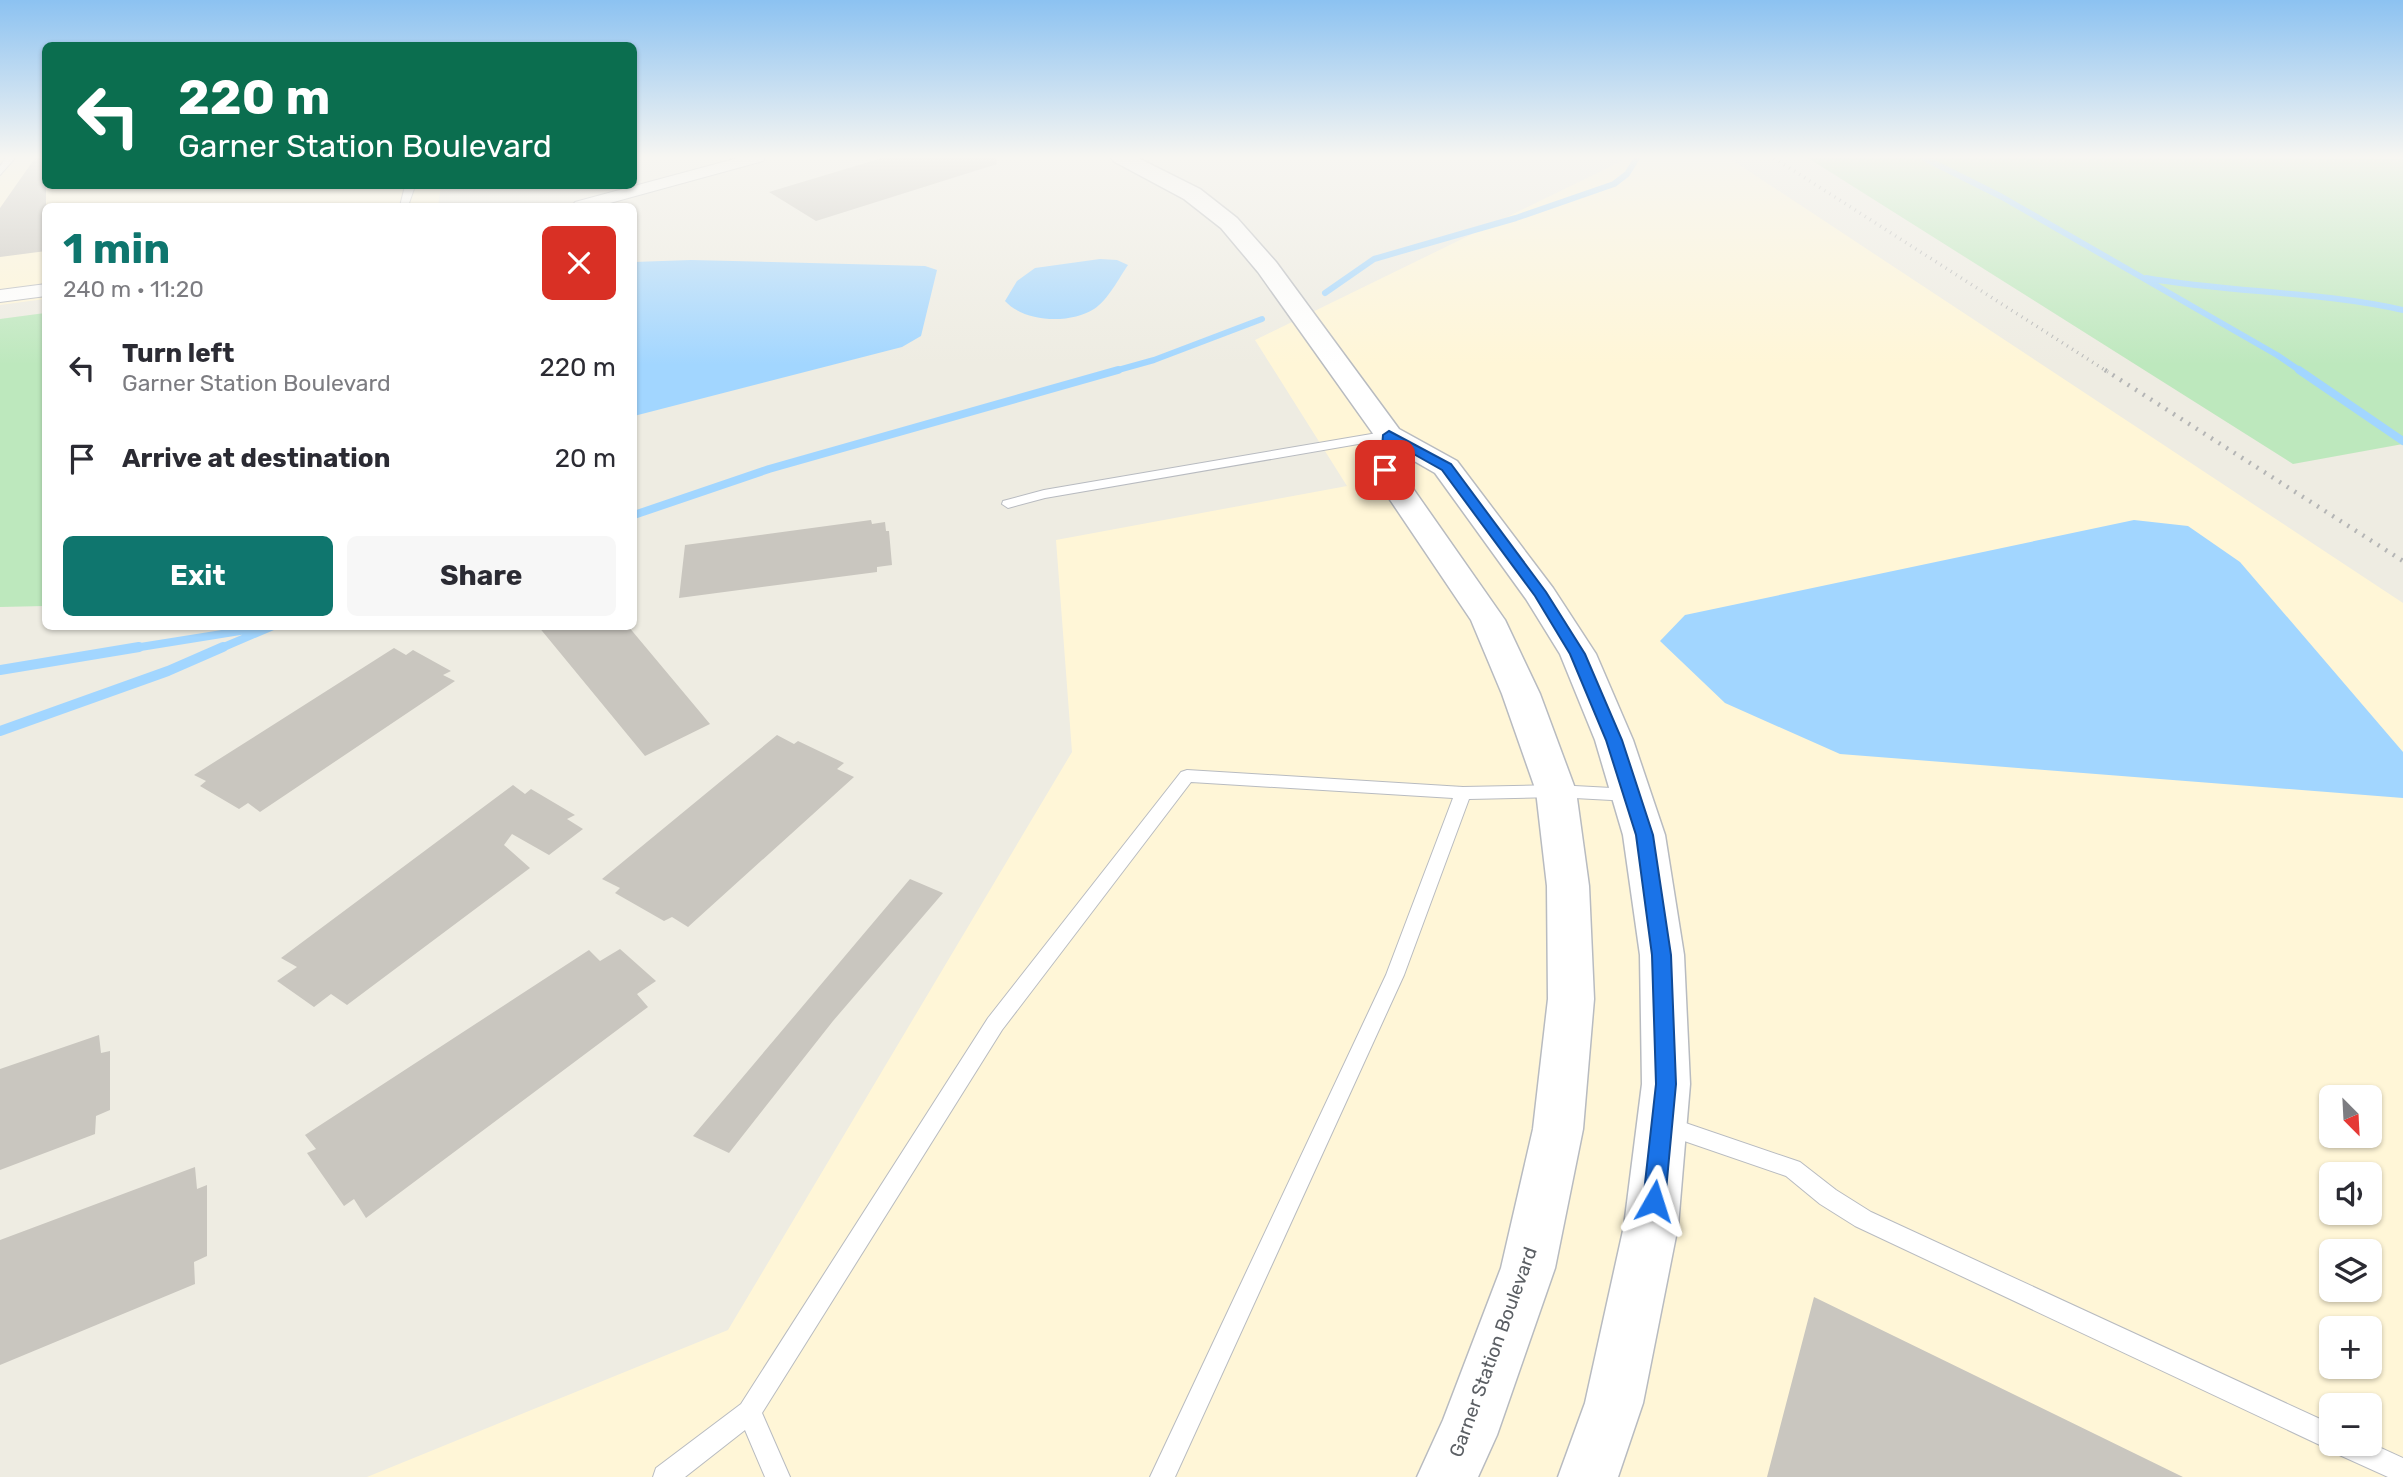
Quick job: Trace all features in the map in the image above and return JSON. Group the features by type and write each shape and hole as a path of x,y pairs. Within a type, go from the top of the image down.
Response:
{"street":[{"path":"1231,227 1267,267 1389,435 1446,467 1541,595 1578,654 1614,740 1633,795 1644,835 1662,955 1666,1084 1649,1240 1614,1403 1588,1477"},
{"path":"0,296 42,291"},
{"name":"Garner Station Boulevard","path":"1389,435 1385,470 1489,620 1521,694 1556,791 1568,886 1571,999 1558,1129 1528,1268 1467,1435 1447,1477"}],"lane":[{"path":"1007,504 1044,494 1389,435"},
{"path":"665,1477 749,1412 995,1024 1187,776 1463,793 1556,791 1633,795"},
{"path":"1162,1477 1395,975 1463,793"},
{"path":"1662,1125 1708,1138 1793,1169 1828,1197 1863,1219 2319,1431"},
{"path":"749,1412 778,1477"},
{"path":"2370,1456 2403,1471"}],"shaded area":[{"path":"0,227 42,227 42,299 0,305"},
{"path":"1487,227 1833,227 2403,603 2403,1477 367,1477 728,1330 1072,752 1056,540 1347,486 1255,340"}],"green space":[{"path":"1917,227 2403,227 2403,444 2293,464"},
{"path":"42,313 42,606 0,607 0,319"}],"water":[{"path":"1100,259 1117,260 1128,265 1104,300 1084,314 1048,319 1024,314 1005,301 1017,281 1035,268"},
{"path":"691,260 925,266 937,270 921,336 902,347 637,415 637,262"},
{"path":"2134,520 2188,526 2240,562 2403,752 2403,798 1840,754 1725,703 1660,641 1685,615"}],"building":[{"path":"0,227 42,227 42,252 0,257"},
{"path":"871,520 872,524 885,522 886,531 889,531 892,565 877,567 877,572 679,598 685,545"},
{"path":"541,630 631,630 710,724 645,756"},
{"path":"394,648 406,655 413,650 451,671 443,675 455,681 260,812 248,803 239,809 200,786 206,781 194,775"},
{"path":"777,735 794,744 798,741 844,763 837,769 854,777 688,927 672,917 664,921 615,893 620,888 602,879"},
{"path":"513,785 525,794 531,789 575,815 567,819 583,829 549,855 512,834 504,845 530,868 347,1005 331,994 314,1007 277,981 297,967 281,958"},
{"path":"910,879 943,893 833,1021 729,1153 693,1136"},
{"path":"620,949 656,981 637,994 648,1007 366,1218 354,1199 344,1206 307,1153 316,1149 305,1135 589,950 600,961"},
{"path":"99,1035 101,1053 110,1051 110,1110 96,1116 95,1134 0,1170 0,1069"},
{"path":"195,1167 197,1189 207,1185 207,1256 194,1262 195,1284 0,1365 0,1240"},
{"path":"1814,1297 2183,1477 1767,1477"}],"waterway":[{"path":"1325,293 1374,259 1485,227"},
{"path":"2054,227 2302,372"},
{"path":"2146,278 2339,299 2403,310"},
{"path":"1111,372 1154,360 1262,319"},
{"path":"637,514 769,469 1118,370"},
{"path":"2299,370 2403,441"},
{"path":"128,649 247,630"},
{"path":"219,649 264,630"},
{"path":"0,670 139,647"},
{"path":"0,731 168,671 223,647"}],"railway":[{"path":"1882,227 2108,372"},
{"path":"2105,370 2403,561"}],"route":[{"path":"1385,470 1389,435 1446,467 1541,595 1578,654 1614,740 1644,835 1662,955 1666,1084 1654,1201"}]}
